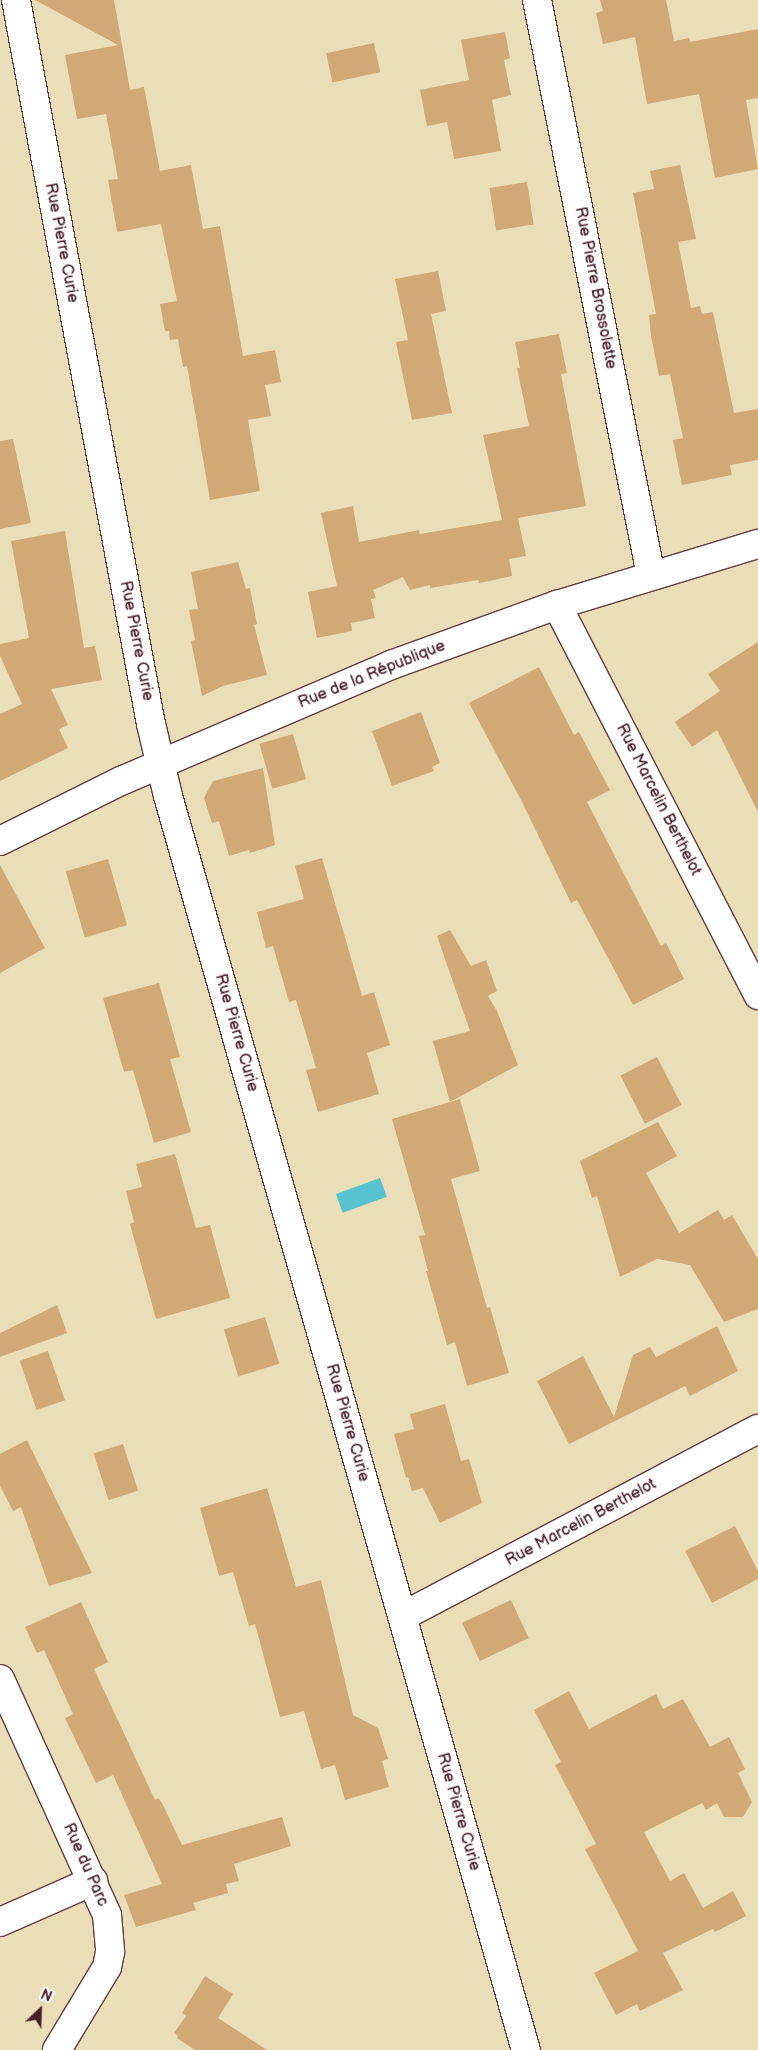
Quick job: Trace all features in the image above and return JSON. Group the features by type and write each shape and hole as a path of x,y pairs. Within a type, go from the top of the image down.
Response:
{"street":[{"name":"Rue Pierre Curie","path":"16,0 151,724 168,796 526,2050"},
{"name":"Rue Pierre Brossolette","path":"538,0 651,576"},
{"name":"Rue de la République","path":"0,841 161,764 391,665 557,605 758,544"},
{"name":"Rue Marcelin Berthelot","path":"557,605 758,995"},
{"name":"Rue Marcelin Berthelot","path":"403,1616 758,1429"},
{"name":"Rue du Parc","path":"0,1679 107,1915 110,1952 107,1967 57,2050"},
{"path":"0,1922 93,1881"}],"water":[{"path":"380,1178 387,1197 343,1213 336,1194"}],"building":[{"path":"35,0 114,0 130,90 144,87 160,171 191,165 203,229 220,226 243,356 275,350 281,382 265,385 271,416 248,420 260,491 210,500 187,366 183,367 178,339 170,340 169,331 165,331 160,304 177,301 161,224 117,232 108,180 118,179 106,114 77,119 65,55 118,45"},
{"path":"600,0 666,0 674,41 689,38 690,42 758,29 758,98 746,100 758,169 715,178 699,94 647,104 635,37 603,44 596,13 603,11"},
{"path":"505,32 510,58 504,60 511,95 492,100 501,151 454,159 447,122 427,126 420,90 469,80 461,40"},
{"path":"374,43 380,72 332,83 326,53"},
{"path":"680,165 696,239 678,242 691,308 700,306 702,314 713,312 734,413 758,409 758,460 730,465 732,475 682,485 673,440 683,438 670,374 659,376 649,315 656,314 633,193 654,189 650,171"},
{"path":"527,182 534,224 496,230 489,188"},
{"path":"438,271 446,311 431,314 452,413 412,420 396,342 408,340 395,279"},
{"path":"559,334 567,373 561,374 586,506 518,518 526,556 509,559 512,576 479,583 478,580 430,588 430,585 410,590 403,577 373,590 376,598 371,599 375,618 351,623 352,631 317,638 308,592 337,586 321,513 353,506 359,542 419,530 420,534 502,520 483,435 529,426 517,368 520,368 515,342"},
{"path":"13,439 31,523 0,529 0,441"},
{"path":"65,531 84,648 95,646 102,680 51,689 68,725 59,729 68,748 0,781 0,714 22,704 0,656 0,644 29,638 11,541"},
{"path":"238,562 246,589 250,588 257,624 254,625 267,675 223,686 202,696 191,641 195,640 189,610 198,609 191,572"},
{"path":"758,642 758,812 717,730 692,747 675,722 720,691 708,674"},
{"path":"539,667 574,735 579,732 610,790 587,802 661,946 666,943 684,979 633,1005 577,900 571,903 522,802 469,703"},
{"path":"421,712 440,763 432,767 434,771 392,786 372,731"},
{"path":"293,734 306,779 272,789 259,744"},
{"path":"263,768 275,845 250,853 249,850 229,856 219,821 212,823 204,798 213,781"},
{"path":"322,858 362,996 374,992 390,1045 367,1053 379,1094 318,1112 306,1070 316,1068 296,1000 289,1002 273,946 266,948 257,912 304,899 295,866"},
{"path":"108,859 127,925 85,937 66,871"},
{"path":"0,865 45,948 0,973"},
{"path":"450,930 471,966 486,960 497,991 488,996 497,1011 518,1065 450,1102 433,1041 470,1031 437,936"},
{"path":"159,983 180,1057 170,1059 191,1132 154,1143 133,1070 124,1072 103,998"},
{"path":"657,1057 682,1105 645,1124 620,1076"},
{"path":"460,1099 480,1171 451,1179 487,1308 490,1307 509,1373 467,1386 455,1342 447,1345 426,1271 428,1271 419,1236 425,1235 392,1119"},
{"path":"658,1122 677,1156 646,1173 679,1233 718,1210 724,1220 732,1215 758,1259 758,1309 724,1322 690,1265 657,1259 620,1277 597,1196 592,1198 580,1161"},
{"path":"175,1154 196,1228 210,1225 230,1298 156,1319 130,1224 134,1222 126,1191 142,1187 136,1164"},
{"path":"57,1305 67,1333 0,1357 0,1333"},
{"path":"265,1317 279,1364 238,1376 224,1330"},
{"path":"717,1326 738,1371 690,1396 685,1386 569,1444 537,1381 583,1356 614,1417 633,1355 650,1347 656,1357"},
{"path":"48,1351 65,1400 37,1410 20,1361"},
{"path":"445,1404 461,1461 469,1459 482,1503 440,1523 423,1488 412,1491 408,1477 406,1478 394,1434 414,1429 410,1414"},
{"path":"27,1440 92,1573 49,1586 21,1507 13,1511 0,1486 0,1454"},
{"path":"123,1444 138,1491 109,1500 94,1454"},
{"path":"267,1488 296,1587 321,1580 353,1715 378,1728 388,1759 382,1761 389,1787 345,1800 335,1765 321,1769 304,1711 280,1717 255,1624 249,1626 233,1572 219,1576 200,1508"},
{"path":"735,1526 758,1571 758,1579 712,1603 685,1551"},
{"path":"511,1600 529,1638 480,1661 462,1623"},
{"path":"81,1602 108,1662 94,1669 155,1800 158,1798 162,1803 182,1845 282,1817 291,1846 234,1864 239,1881 226,1884 228,1893 193,1903 196,1910 136,1927 124,1895 162,1884 113,1775 96,1783 65,1718 73,1714 44,1650 37,1653 25,1627"},
{"path":"569,1691 589,1729 656,1694 663,1709 683,1699 710,1747 729,1737 745,1769 738,1773 752,1802 743,1817 724,1817 717,1803 706,1810 702,1803 644,1832 670,1881 684,1873 703,1908 733,1891 746,1916 715,1932 713,1929 663,1953 683,1990 640,2011 637,2004 616,2015 594,1973 638,1951 585,1849 596,1844 555,1765 561,1762 534,1710"},
{"path":"205,1976 233,1994 218,2018 267,2050 195,2050 177,2038 178,2036 174,2033 186,2016 182,2013"}]}
